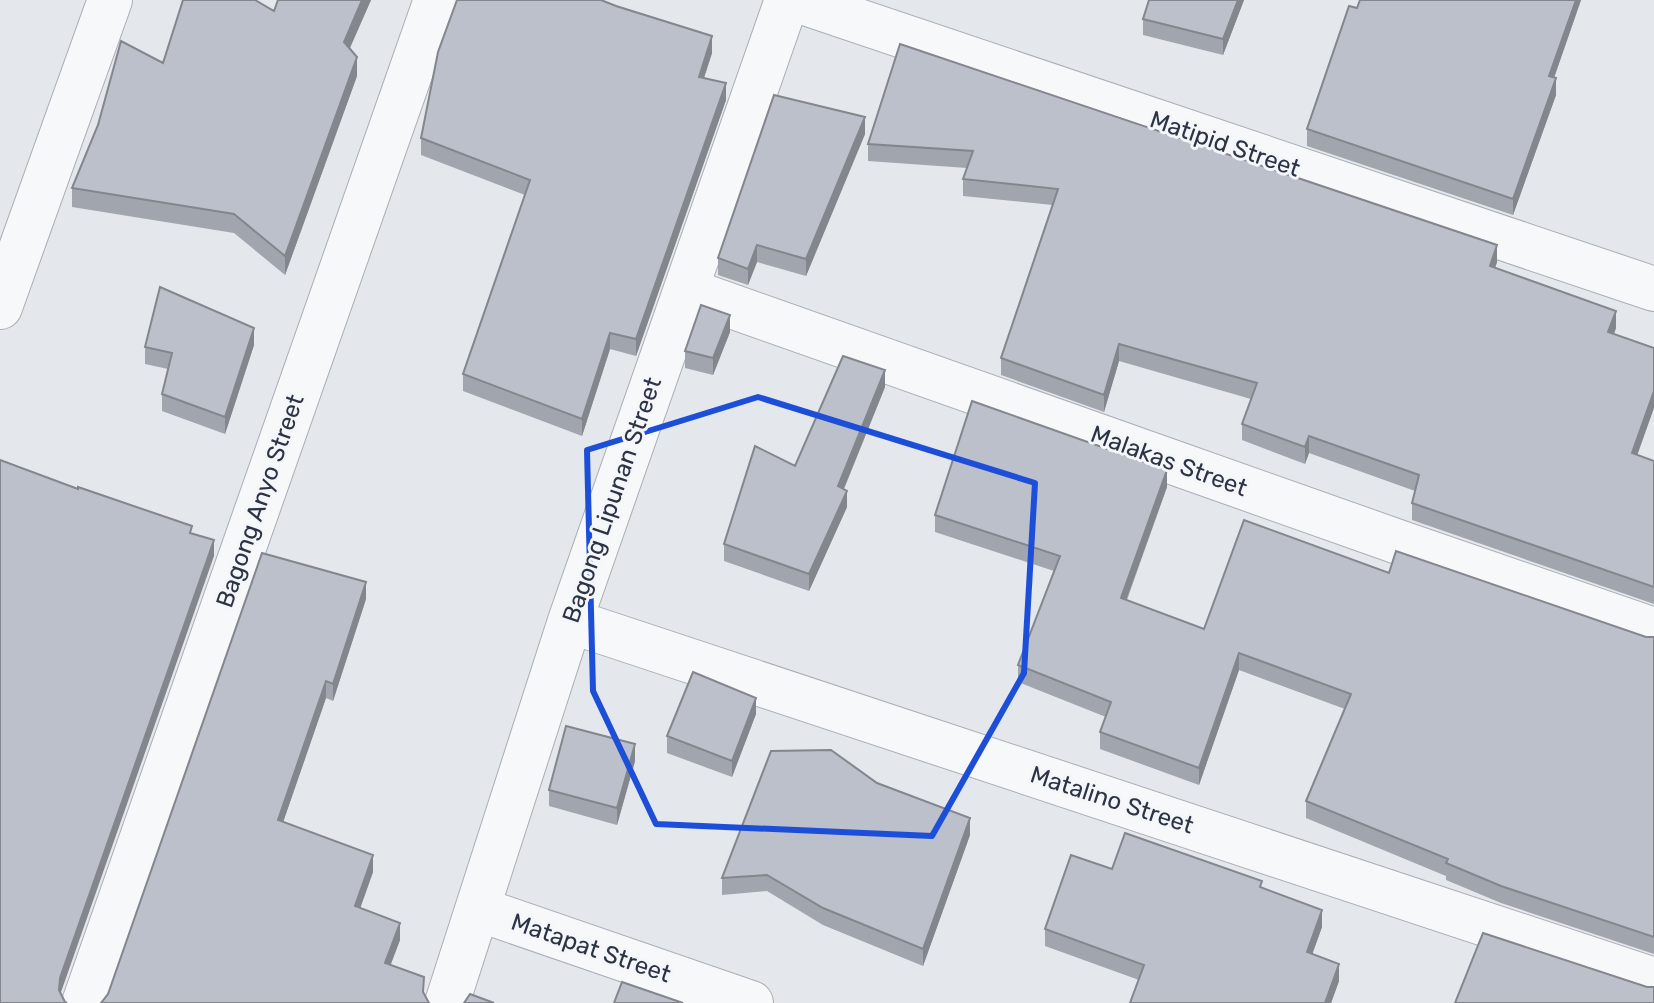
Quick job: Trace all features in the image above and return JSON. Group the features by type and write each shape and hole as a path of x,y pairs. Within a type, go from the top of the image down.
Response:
{"street":[{"path":"0,307 110,0"},
{"name":"Bagong Anyo Street","path":"84,1003 436,0"},
{"name":"Bagong Lipunan Street","path":"447,1003 570,621 787,0"},
{"name":"Matipid Street","path":"796,0 1654,289"},
{"name":"Malakas Street","path":"686,290 1654,630"},
{"name":"Matalino Street","path":"570,621 1654,980"},
{"name":"Matapat Street","path":"478,909 751,1003"}],"highlighted area":[{"path":"758,397 1035,483 1024,673 932,836 656,824 593,691 587,450"}],"building":[{"path":"183,0 255,0 274,11 278,0 362,0 344,42 357,57 285,256 234,214 72,188 98,125 121,41 163,63"},
{"path":"457,0 601,0 712,36 699,77 726,83 636,339 610,333 582,419 463,374 530,180 421,138 438,52"},
{"path":"1149,0 1238,0 1223,39 1143,19"},
{"path":"1360,0 1576,0 1549,76 1556,78 1513,199 1307,129 1349,6 1357,8"},
{"path":"900,44 1497,245 1490,266 1616,311 1608,332 1654,348 1654,391 1632,453 1654,461 1654,587 1412,503 1419,475 1309,436 1305,447 1242,424 1257,383 1119,344 1104,395 1001,358 1058,189 963,179 973,151 868,144"},
{"path":"774,95 865,117 806,259 757,245 748,269 718,258"},
{"path":"160,287 254,328 225,417 162,394 172,353 145,347"},
{"path":"701,305 730,315 713,358 685,351"},
{"path":"843,356 885,370 838,486 847,491 809,574 724,544 755,446 795,466"},
{"path":"972,401 1167,470 1121,598 1204,629 1244,520 1389,573 1396,551 1646,637 1654,637 1654,937 1501,886 1446,863 1448,859 1306,801 1351,694 1239,653 1199,768 1100,732 1111,702 1018,665 1060,556 935,515"},
{"path":"0,460 192,526 190,533 214,540 60,978 59,990 67,1003 0,1003"},
{"path":"262,553 366,582 333,684 326,681 278,820 373,855 355,906 400,923 385,963 424,977 423,992 429,1003 101,1003 108,994"},
{"path":"693,672 756,698 732,761 667,736"},
{"path":"566,726 635,744 617,808 549,790"},
{"path":"831,750 877,783 970,818 923,949 823,908 767,875 722,878 771,751"},
{"path":"1125,833 1262,881 1260,887 1322,910 1307,952 1339,964 1325,1003 1130,1003 1144,965 1045,929 1071,855 1112,869"},
{"path":"1483,933 1654,987 1654,1003 1455,1003"},
{"path":"622,982 683,1003 614,1003"},
{"path":"470,994 494,1003 464,1003"}]}
